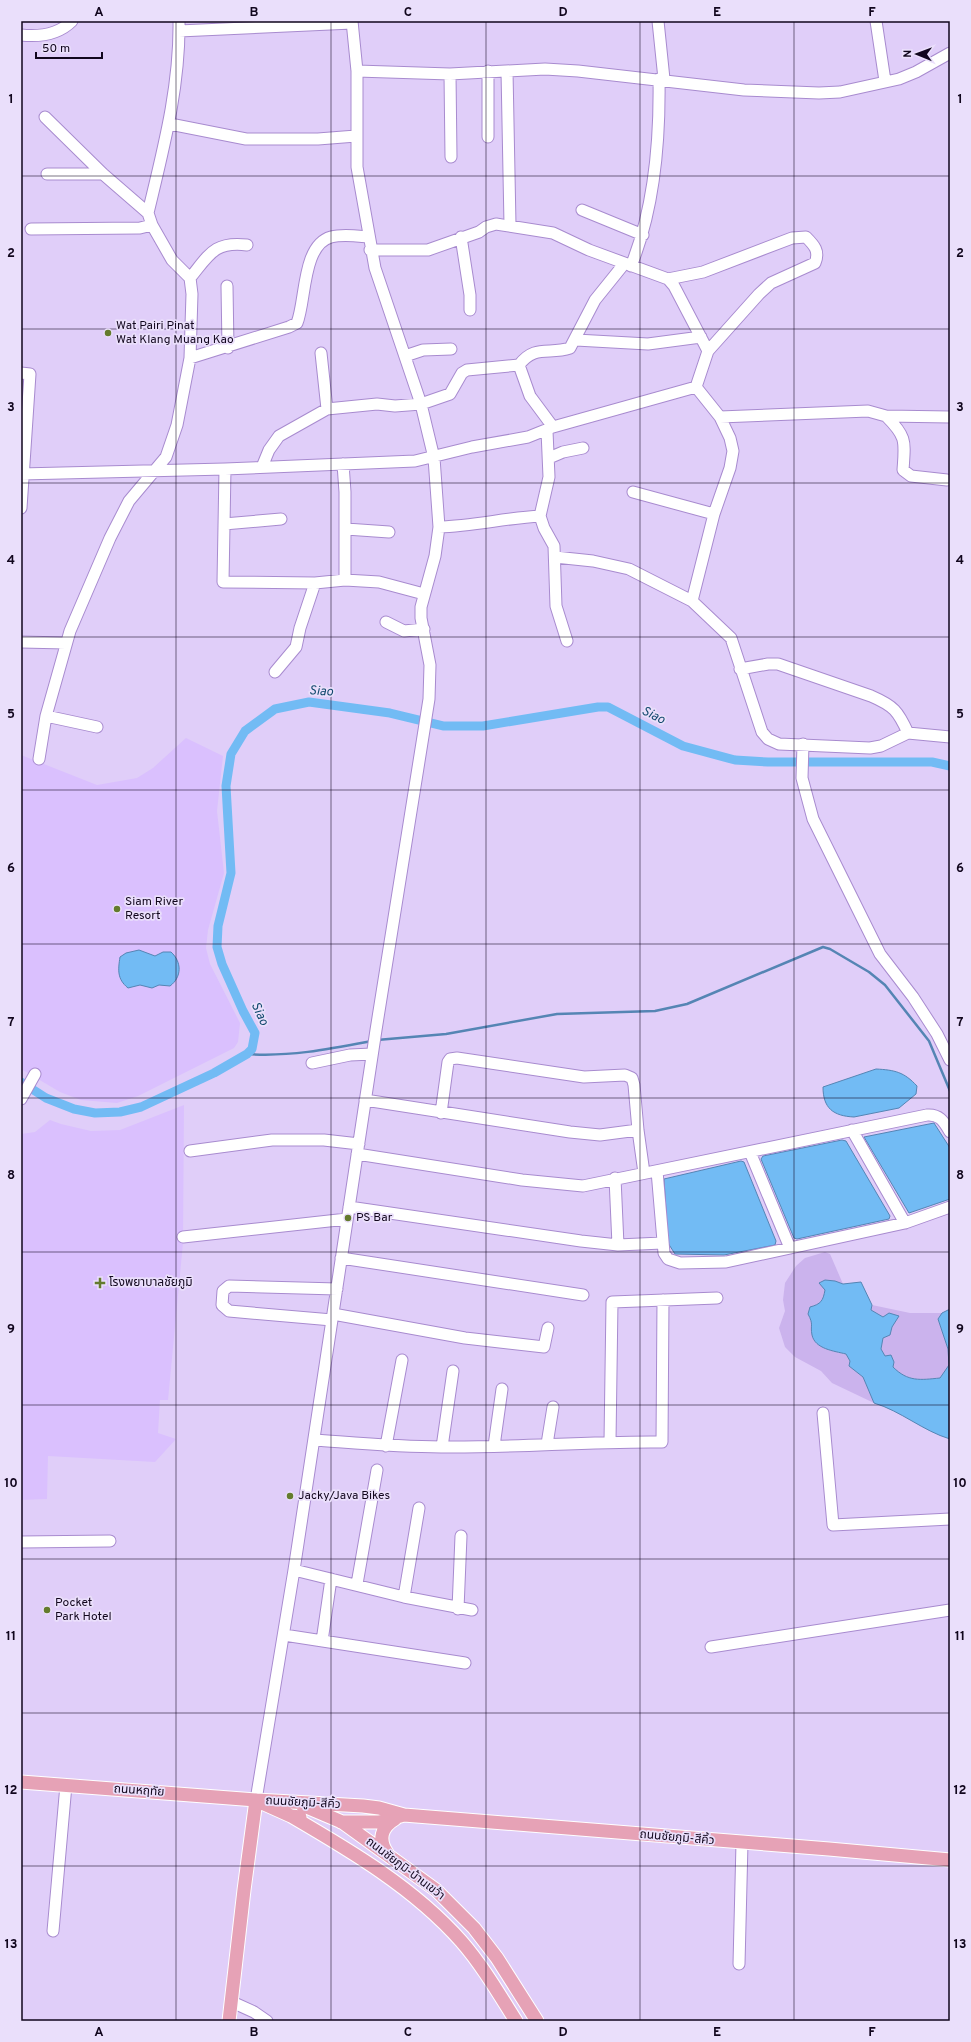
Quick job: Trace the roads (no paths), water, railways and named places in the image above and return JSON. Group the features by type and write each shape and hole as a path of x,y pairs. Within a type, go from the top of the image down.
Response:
{"main road":[{"name":"ถนนหฤทัย","path":"21,1782 256,1800"},
{"name":"ถนนชัยภูมิ-สีคิ้ว","path":"256,1800 363,1806 379,1808 404,1815 950,1860"},
{"name":"ถนนชัยภูมิ-สีคิ้ว","path":"256,1800 291,1816 342,1822 379,1822 404,1815"},
{"path":"229,2021 256,1800"},
{"name":"ถนนชัยภูมิ-บ้านเขว้า","path":"293,1801 342,1822 387,1853 436,1890 474,1928 497,1958 537,2021"},
{"path":"354,1853 343,1840 341,1834 342,1822 347,1813 363,1806"},
{"path":"387,1853 381,1841 384,1828 389,1823 404,1815"},
{"name":"ถนนชัยภูมิ-บ้านเขว้า","path":"291,1816 354,1853 422,1904 461,1941 516,2021"}],"street":[{"path":"21,35 42,36 56,32 72,21"},
{"path":"262,467 269,450 279,436 327,409 377,404 395,406 421,404 450,394 462,373 467,370 520,365 531,353 538,351 562,351 570,348 576,340 595,300 628,265 643,235 649,209 662,79 658,21"},
{"path":"876,21 885,81"},
{"path":"148,213 170,124 179,26 352,22 357,71 357,167 370,250 421,404 434,458 439,527 435,556 424,594 421,618 430,665 429,699 365,1100 284,1635 256,1800"},
{"path":"357,71 450,74 545,69 662,79 744,90 819,93 840,92 899,79 916,72 950,53"},
{"path":"488,71 488,137"},
{"path":"507,71 510,225"},
{"path":"450,74 451,157"},
{"path":"38,758 46,716 66,643 110,538 129,501 166,457 177,425 190,358 192,294 190,278 172,260 152,225 148,213 102,174 46,117"},
{"path":"170,124 246,139 318,139 356,136"},
{"path":"47,174 102,174"},
{"path":"582,210 643,235"},
{"path":"370,250 428,250 461,237 479,232 491,224 510,225 553,233 628,265 668,279 674,286 708,351"},
{"path":"31,229 140,228 152,225"},
{"path":"190,358 228,348 297,323 302,307 306,273 310,259 322,243 329,238 340,236 368,236"},
{"path":"461,237 470,295 470,310"},
{"path":"668,279 703,272 792,238 806,237 815,247 817,257 815,263 771,283 708,351 696,387"},
{"path":"190,278 217,247 235,244 247,245"},
{"path":"227,286 228,348"},
{"path":"576,340 648,344 701,337"},
{"path":"405,356 423,350 451,349"},
{"path":"321,353 327,409"},
{"path":"520,365 530,396 550,429 549,477 540,516 544,528 554,546 556,606 567,641"},
{"path":"21,373 30,374 21,508"},
{"path":"692,601 714,514 732,460 730,438 720,417 696,387"},
{"path":"23,473 157,469 225,469 414,461 434,458 472,447 528,437 550,429 696,387"},
{"path":"720,417 839,411 868,411 886,416 950,417"},
{"path":"886,416 902,434 905,443 903,470 911,476 947,480"},
{"path":"549,458 562,452 583,448"},
{"path":"344,464 346,529 345,580"},
{"path":"225,469 223,582 314,583 345,580 379,582 424,594"},
{"path":"633,492 714,514"},
{"path":"439,527 465,527 498,520 540,516"},
{"path":"224,524 281,520"},
{"path":"346,529 389,532"},
{"path":"555,557 593,561 629,569 692,601 731,638 762,732 768,739 779,744 870,748 881,746 908,733 950,737"},
{"path":"275,672 296,647 300,628 314,583"},
{"path":"386,622 404,630 424,629"},
{"path":"21,642 66,643"},
{"path":"740,669 768,664 778,664 871,696 885,702 899,713 908,733"},
{"path":"46,716 97,727"},
{"path":"803,746 802,778 813,819 880,954 913,997 937,1034 950,1060"},
{"path":"312,1063 373,1050"},
{"path":"440,1113 448,1062 450,1059 457,1058 584,1077 628,1076 634,1084 644,1173"},
{"path":"21,1098 35,1074"},
{"path":"365,1100 440,1113 570,1132 600,1135 638,1130"},
{"path":"190,1152 272,1140 324,1140 358,1149 544,1182 583,1186 615,1178 657,1172 933,1114 941,1118 950,1132"},
{"path":"852,1130 904,1223"},
{"path":"750,1152 790,1248"},
{"path":"657,1172 664,1253 668,1258 680,1263 726,1262 904,1223 950,1207"},
{"path":"615,1178 618,1246"},
{"path":"349,1207 618,1246 662,1243"},
{"path":"183,1237 347,1219"},
{"path":"341,1258 583,1295"},
{"path":"337,1288 229,1286 223,1291 222,1305 229,1311 332,1317 465,1338 544,1348 548,1328"},
{"path":"610,1441 612,1302 717,1298"},
{"path":"314,1440 386,1446 442,1447 610,1441 662,1442 663,1300"},
{"path":"386,1446 402,1360"},
{"path":"442,1447 453,1371"},
{"path":"494,1446 502,1389"},
{"path":"546,1444 553,1407"},
{"path":"823,1413 833,1525 950,1520"},
{"path":"357,1584 377,1470"},
{"path":"404,1597 419,1508"},
{"path":"458,1609 461,1536"},
{"path":"21,1542 110,1541"},
{"path":"294,1570 357,1584 404,1597 458,1609 472,1610"},
{"path":"322,1641 331,1579"},
{"path":"711,1647 950,1610"},
{"path":"284,1635 465,1663"},
{"path":"53,1931 66,1785"},
{"path":"739,1964 742,1843"},
{"path":"232,2002 254,2012 267,2021"}],"water":[{"path":"139,950 155,956 163,952 171,952 175,956 179,969 177,978 170,986 159,985 152,988 140,985 128,988 124,985 119,974 120,957 126,953"},
{"path":"876,1069 894,1071 908,1078 917,1086 916,1094 899,1108 854,1117 840,1115 831,1110 825,1100 823,1087"},
{"path":"934,1123 950,1148 950,1199 909,1213 864,1137"},
{"path":"842,1140 846,1141 890,1216 889,1219 797,1239 794,1238 761,1159 763,1156"},
{"path":"741,1161 744,1162 776,1241 775,1245 724,1255 675,1254 668,1243 664,1179"},
{"path":"825,1280 843,1284 861,1282 872,1305 871,1310 883,1317 889,1313 899,1316 892,1327 890,1335 883,1338 881,1349 885,1356 891,1355 894,1362 893,1367 909,1378 940,1378 949,1365 948,1349 938,1319 942,1313 950,1309 950,1439 874,1403 863,1377 849,1366 850,1361 846,1354 826,1349 814,1340 811,1321 808,1314 810,1307 817,1305 823,1297 825,1290 819,1283"}],"waterway":[{"name":"Siao","path":"21,1082 46,1098 74,1109 95,1113 120,1112 141,1107 214,1073 247,1054 252,1049 255,1033 243,1011 222,964 217,947 218,926 231,873 226,786 231,754 245,731 275,709 309,702 390,713 444,726 483,726 598,707 608,707 683,746 735,760 768,762 932,762 950,766"},
{"path":"377,1040 446,1034 557,1014 655,1011 687,1004 823,947 830,949 869,972 885,985 929,1041 950,1091"},
{"path":"247,1054 263,1055 294,1053 372,1041"}],"place":[{"name":"Wat Pairi Pinat Wat Klang Muang Kao","path":"108,333"},
{"name":"Siam River Resort","path":"117,909"},
{"name":"PS Bar","path":"348,1218"},
{"name":"โรงพยาบาลชัยภูมิ","path":"100,1283"},
{"name":"Jacky/Java Bikes","path":"290,1496"},
{"name":"Pocket Park Hotel","path":"47,1610"}]}
